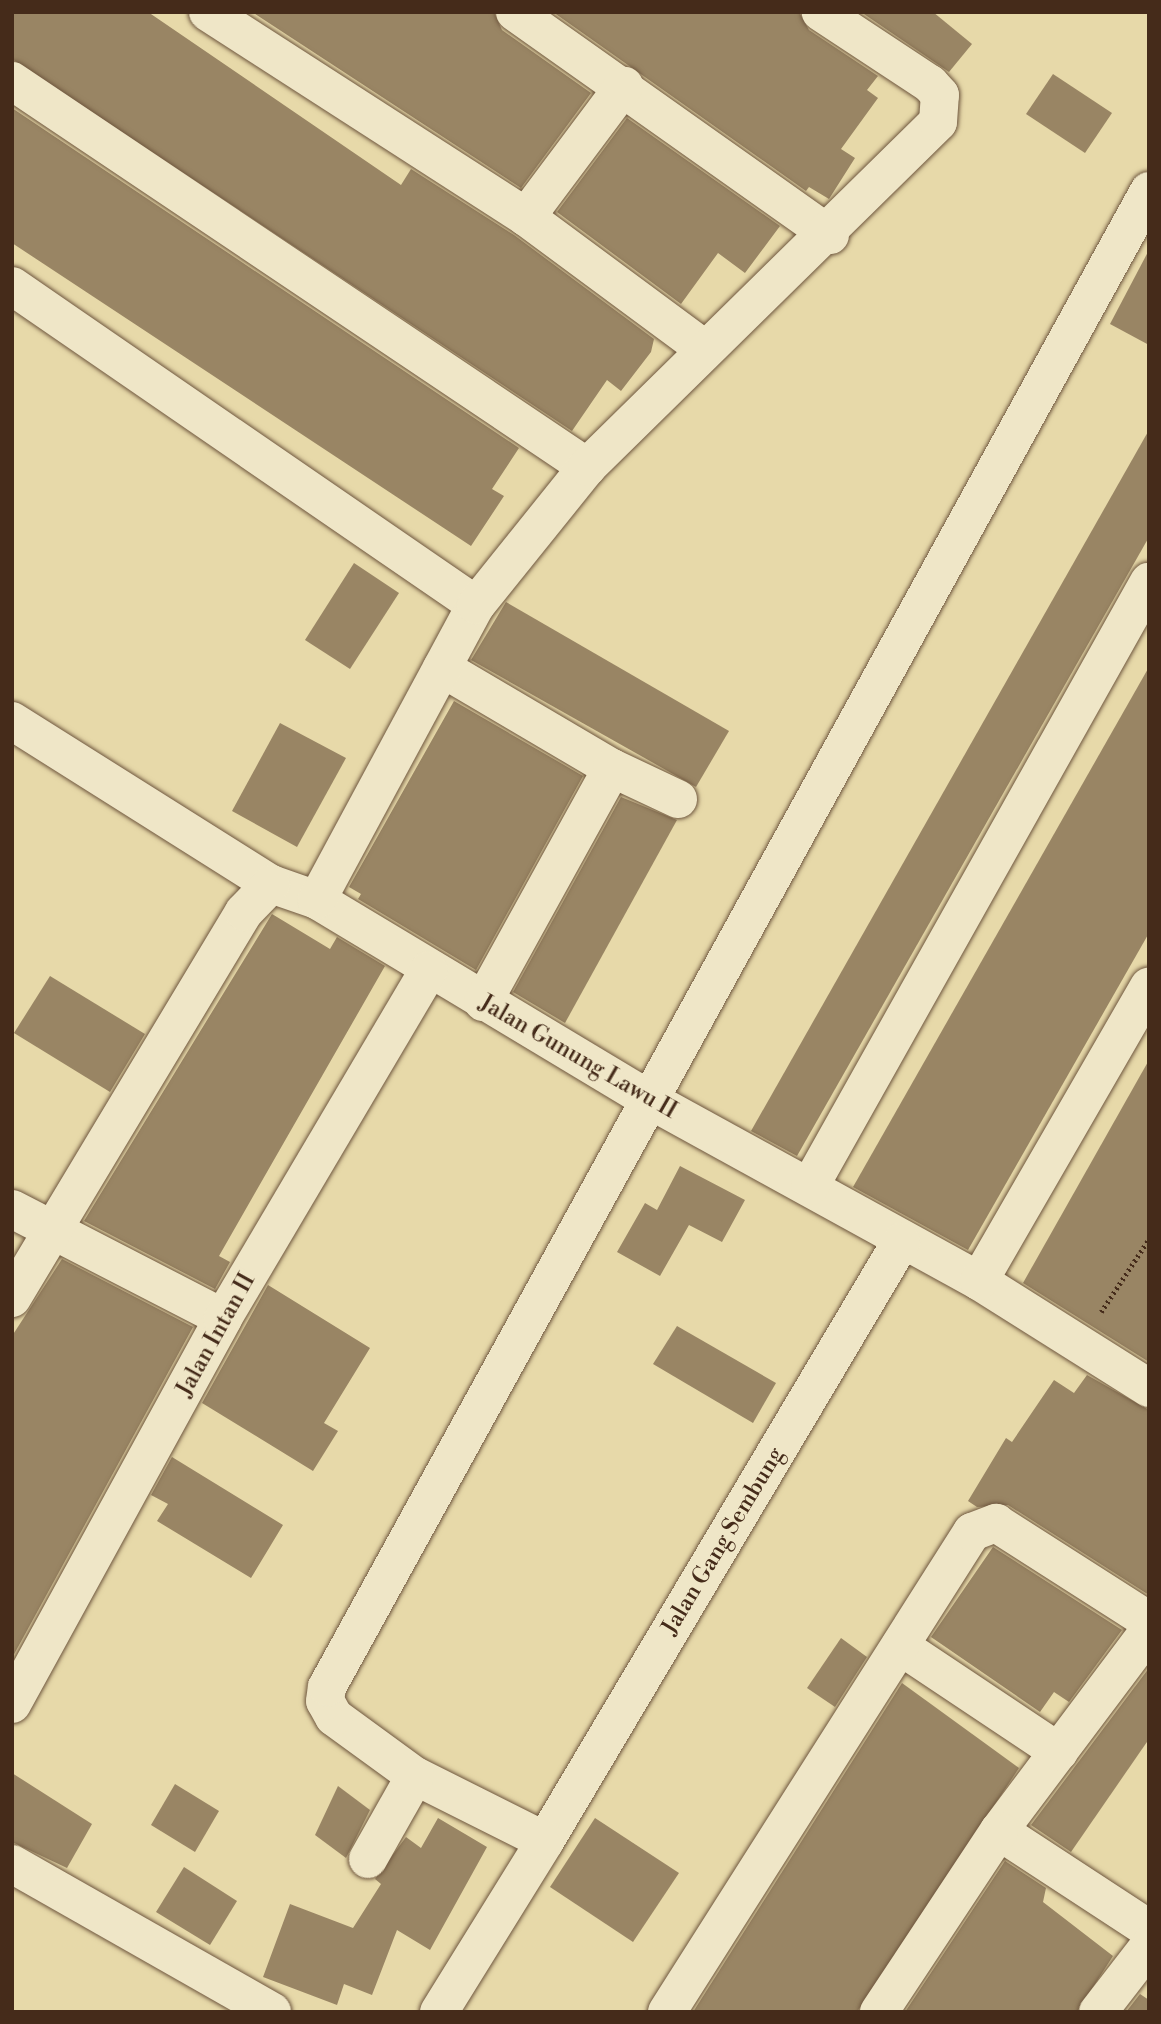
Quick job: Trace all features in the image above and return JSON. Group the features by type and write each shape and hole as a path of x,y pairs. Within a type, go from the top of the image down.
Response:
{"street":[{"path":"208,12 526,217 702,347"},
{"path":"515,12 625,86 830,234"},
{"path":"317,900 476,605 587,467 702,347 830,234 931,132 943,106 930,84 821,12"},
{"path":"12,81 587,467"},
{"path":"526,217 625,86"},
{"path":"545,1841 415,1776 334,1717 325,1701 327,1687 1149,191"},
{"path":"12,286 476,605"},
{"path":"810,1186 1149,582"},
{"path":"442,668 612,768 678,799"},
{"name":"Jalan Gunung Lawu II","path":"12,721 271,884 317,900 429,971 648,1099 810,1186 901,1242 979,1281 1149,1388"},
{"path":"483,1002 612,768"},
{"path":"12,1298 50,1230 244,912 271,884"},
{"name":"Jalan Intan II","path":"12,1704 223,1318 429,971"},
{"path":"979,1281 1149,986"},
{"path":"12,1209 223,1318"},
{"name":"Jalan Gang Sembung","path":"439,2012 545,1841 901,1242"},
{"path":"667,2012 900,1646 982,1523 996,1524 1149,1621"},
{"path":"879,2012 999,1831 1149,1631"},
{"path":"900,1646 1059,1752"},
{"path":"368,1860 415,1776"},
{"path":"999,1831 1149,1929"},
{"path":"12,1864 272,2012"},
{"path":"1098,2012 1149,1946"}],"path":[{"path":"1079,1345 1149,1239"}],"building":[{"path":"12,12 148,12 401,185 411,169 514,235 654,339 651,352 621,391 607,380 572,431 12,59"},
{"path":"252,12 494,12 502,30 591,93 521,188"},
{"path":"553,12 799,12 809,30 878,76 867,90 878,98 841,149 855,158 829,199 809,187 806,191"},
{"path":"861,12 933,12 972,44 949,72"},
{"path":"1053,74 1112,113 1085,153 1026,114"},
{"path":"12,108 519,448 492,489 504,496 471,546 12,243"},
{"path":"627,118 780,226 745,273 718,253 681,304 557,212"},
{"path":"1149,250 1149,345 1110,324"},
{"path":"1149,430 1149,537 797,1156 751,1131"},
{"path":"354,563 399,593 350,669 305,640"},
{"path":"506,602 729,731 696,787 471,660"},
{"path":"1149,667 1149,933 968,1250 853,1187"},
{"path":"454,701 583,776 476,970 358,899 361,894 349,887"},
{"path":"280,723 346,758 297,847 232,811"},
{"path":"621,797 677,820 565,1023 513,992"},
{"path":"272,914 330,949 337,937 385,966 219,1256 230,1262 215,1289 84,1221"},
{"path":"50,976 145,1034 110,1092 14,1033"},
{"path":"1149,1060 1149,1362 1023,1283"},
{"path":"680,1166 745,1200 722,1242 689,1225 660,1276 617,1252 645,1203 657,1210"},
{"path":"62,1259 193,1327 12,1658 12,1336"},
{"path":"268,1285 370,1348 324,1423 338,1431 313,1471 202,1403"},
{"path":"677,1326 776,1383 753,1423 653,1364"},
{"path":"1087,1375 1149,1410 1149,1595 1008,1505 977,1507 968,1501 1006,1438 1012,1442 1054,1380 1074,1393"},
{"path":"172,1457 283,1525 251,1578 157,1521 168,1504 151,1495"},
{"path":"993,1547 1122,1630 1069,1702 1054,1692 1040,1712 931,1637"},
{"path":"841,1638 867,1657 835,1707 807,1688"},
{"path":"1149,1668 1149,1739 1071,1852 1031,1825"},
{"path":"902,1683 1019,1768 857,2012 693,2012"},
{"path":"12,1773 92,1824 67,1868 12,1842"},
{"path":"175,1784 219,1811 195,1852 151,1825"},
{"path":"338,1786 370,1810 346,1858 315,1835"},
{"path":"438,1818 487,1847 430,1950 397,1930 372,1995 344,1984 337,2005 263,1977 290,1904 353,1928 381,1884 375,1879 406,1837 421,1848"},
{"path":"595,1818 679,1873 633,1942 550,1887"},
{"path":"1005,1861 1046,1888 1043,1902 1113,1956 1077,2012 905,2012"},
{"path":"184,1867 237,1901 210,1945 156,1912"},
{"path":"1140,1994 1149,2000 1149,2012 1126,2012"}]}
